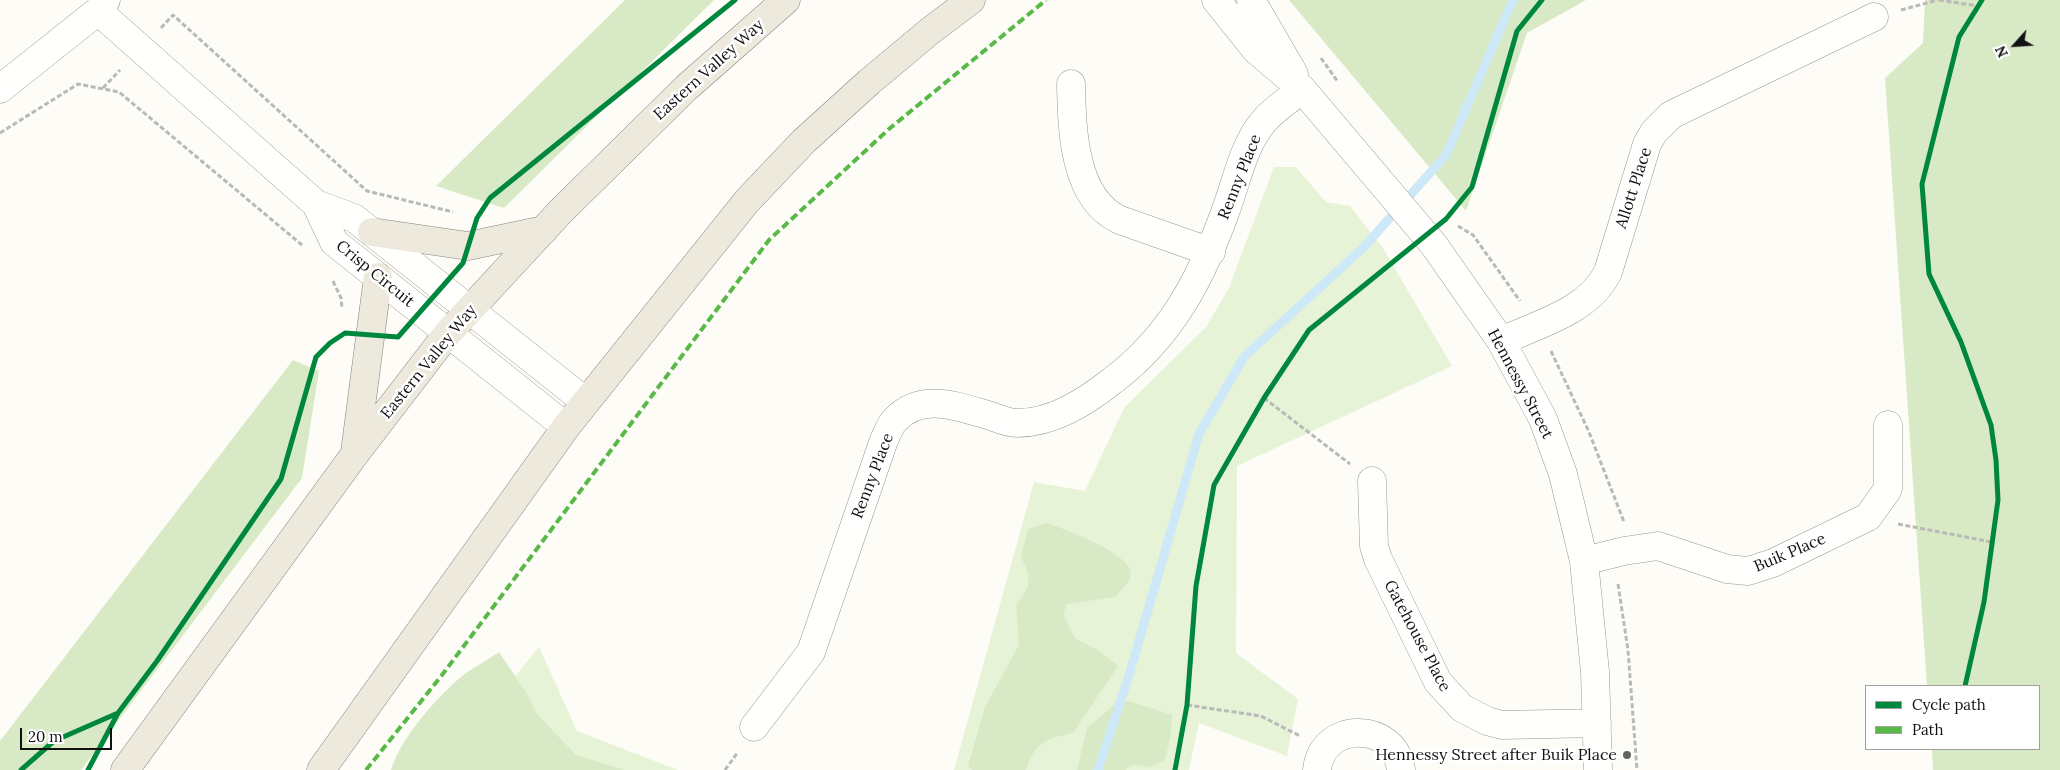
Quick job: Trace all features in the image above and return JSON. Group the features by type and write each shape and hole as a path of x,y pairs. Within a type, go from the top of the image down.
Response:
{"main road":[{"name":"Eastern Valley Way","path":"125,770 355,454 448,333 544,230 686,88 786,0"},
{"path":"321,770 566,427 747,201 804,141 868,82 930,31 972,0"},
{"path":"372,232 468,246 544,230"},
{"path":"355,454 357,334 378,277"}],"street":[{"name":"Hennessy Street","path":"1216,0 1256,50 1302,89 1422,232 1501,341 1542,419 1563,474 1584,560 1595,672 1598,770"},
{"name":"Hennessy Street","path":"1251,0 1302,89"},
{"name":"Crisp Circuit","path":"0,89 102,6 140,49 316,204 354,218 586,402"},
{"name":"Allott Place","path":"1501,341 1575,308 1597,290 1608,272 1647,144 1664,121 1671,115 1874,17"},
{"path":"1071,84 1072,128 1075,146 1081,170 1097,204 1108,215 1212,252"},
{"name":"Renny Place","path":"754,727 811,652 884,440 895,420 916,406 947,403 1014,423 1040,421 1064,413 1112,381 1154,343 1188,299 1212,252 1251,140 1265,120 1302,89"},
{"name":"Crisp Circuit","path":"316,204 334,242 566,427"},
{"name":"Buik Place","path":"1584,560 1658,546 1727,569 1758,569 1868,517 1888,490 1888,425"},
{"name":"Gatehouse Place","path":"1372,481 1374,546 1378,559 1438,682 1454,702 1471,714 1502,725 1597,723"},
{"path":"1321,760 1340,736 1361,731 1372,733 1390,744 1396,753 1401,770"}],"path":[{"path":"1874,17 1939,0 1978,6"},
{"path":"1973,14 1982,0"},
{"path":"103,88 173,16 367,190 459,213"},
{"path":"0,133 78,84 119,92 303,246"},
{"path":"330,273 357,334"},
{"path":"1260,406 1269,390"},
{"path":"1264,398 1372,481"},
{"path":"1868,517 1992,542"},
{"path":"1990,551 1993,534"},
{"path":"1185,714 1187,695"},
{"path":"1187,705 1261,716 1321,760"}],"green space":[{"path":"625,0 714,0 504,208 436,186"},
{"path":"1289,0 1586,0 1527,33 1466,211"},
{"path":"1925,0 2060,0 2060,770 1933,770 1932,750 2040,750 2040,685 1927,685 1885,78 1923,43"},
{"path":"1274,167 1296,167 1326,202 1350,206 1383,248 1452,366 1237,466 1236,653 1298,699 1287,756 1199,723 1189,770 954,770 1034,482 1085,491 1124,408 1206,327 1229,288"},
{"path":"293,360 319,371 302,478 81,770 0,770 0,741"},
{"path":"1046,523 1092,541 1116,555 1130,569 1130,580 1115,597 1067,604 1063,614 1075,638 1099,651 1118,666 1073,733 1056,737 1043,743 1033,754 1026,770 972,770 968,766 985,707 1019,645 1016,605 1025,593 1028,582 1027,570 1021,557 1028,529"},
{"path":"539,647 577,731 678,770 438,770"},
{"path":"499,652 526,692 537,714 576,755 625,770 391,770 403,744 433,704 466,673"},
{"path":"1129,701 1172,715 1171,733 1165,760 1151,767 1135,765 1126,768 1126,770 1077,770 1087,728 1114,705"}],"waterway":[{"path":"1098,770 1130,672 1199,434 1244,357 1363,248 1446,155 1513,0"}],"marked path":[{"path":"366,770 442,675 769,240 889,129 1046,0"}],"cycle path":[{"path":"21,770 54,741 118,713 157,661 281,479 316,357 330,343 345,333 398,337 463,263 477,218 490,198 735,0"},
{"path":"1175,770 1187,705 1196,586 1214,485 1264,398 1309,330 1446,219 1472,187 1517,31 1542,0"},
{"path":"1965,685 1984,602 1998,500 1996,460 1991,425 1961,342 1929,274 1922,184 1959,37 1982,0"},
{"path":"88,770 118,713"}],"place":[{"name":"Hennessy Street after Buik Place","path":"1627,755"}]}
